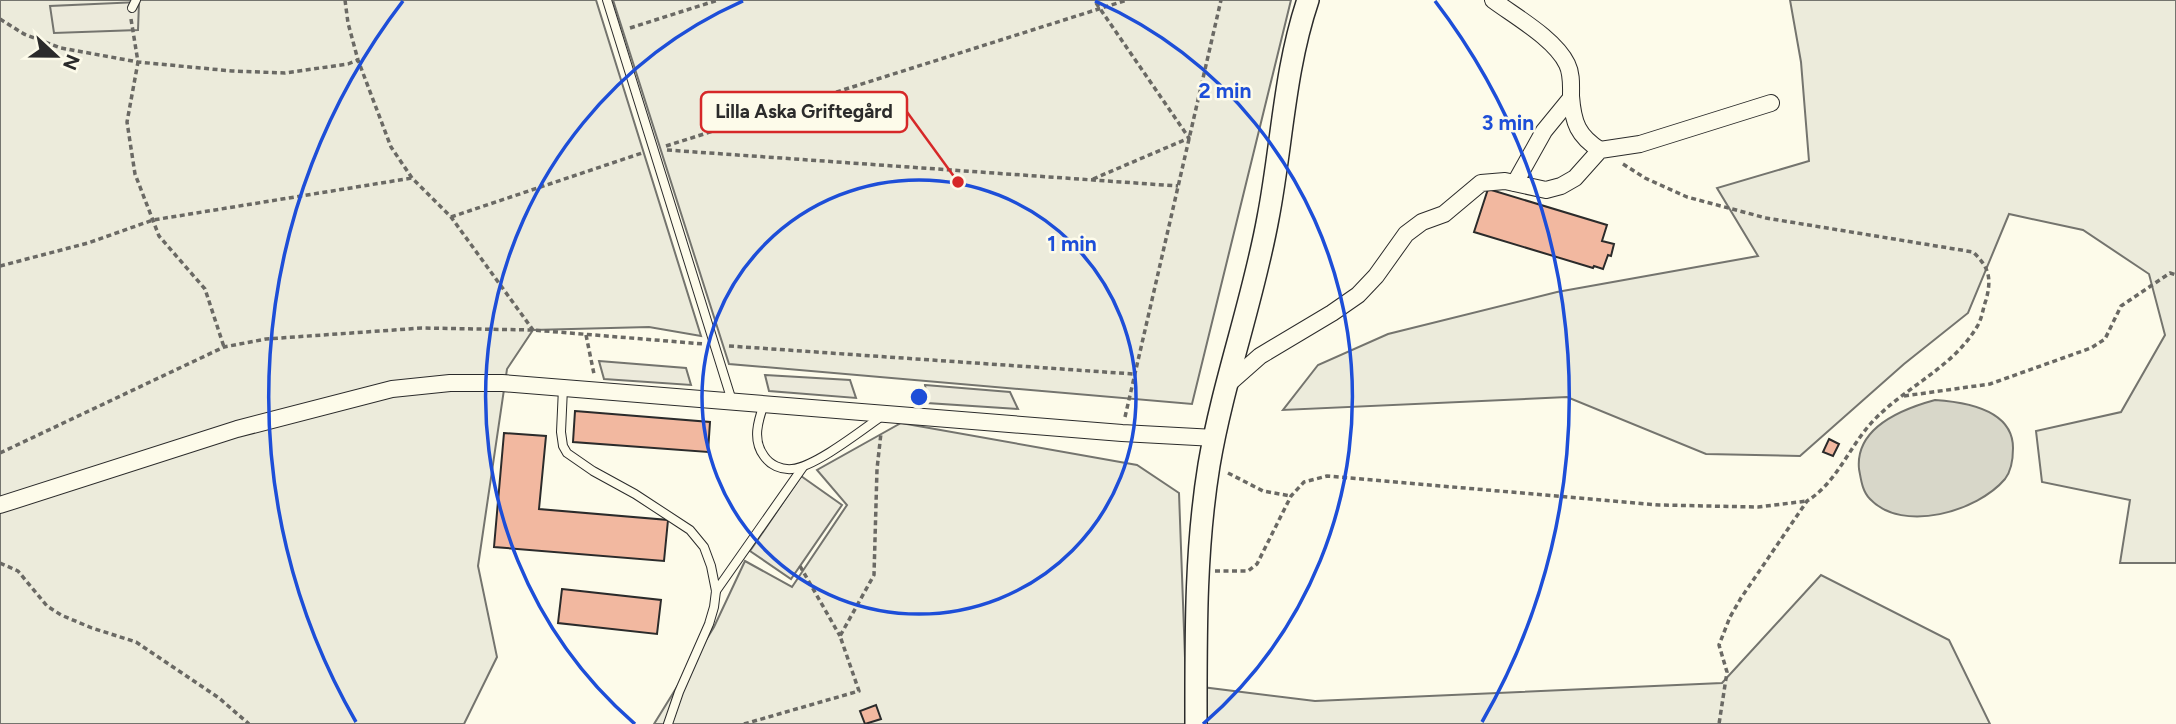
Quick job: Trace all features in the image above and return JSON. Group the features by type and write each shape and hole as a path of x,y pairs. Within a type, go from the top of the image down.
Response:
{"street":[{"path":"1196,724 1197,570 1209,463 1268,219 1292,61 1308,0"},
{"path":"1493,0 1560,52 1568,65 1571,78 1571,98 1577,128 1584,140 1600,150"},
{"path":"1515,183 1544,131 1571,98"},
{"path":"1226,386 1260,356 1358,295 1376,276 1406,234 1422,222 1444,214 1480,183 1505,181 1546,190 1561,186 1575,178 1600,150 1640,144 1771,103"},
{"path":"0,505 237,429 392,389 450,383 502,383 1122,433 1215,438"}],"lane":[{"path":"607,0 732,401"},
{"path":"563,388 561,432 563,446 568,453 584,466 635,494 690,530 704,547 711,566 716,591 714,607 668,724"},
{"path":"764,404 757,429 759,449 775,466 790,470 803,467 891,413"},
{"path":"716,591 803,467"}],"path":[{"path":"345,0 358,60 391,147 412,178 451,217 533,330"},
{"path":"618,31 718,0"},
{"path":"1094,0 1189,138"},
{"path":"451,217 654,149 1127,0"},
{"path":"1122,433 1221,0"},
{"path":"134,4 131,21 138,62 127,122 135,174 159,236 205,289 225,347"},
{"path":"0,19 24,34 61,48 138,62 285,73 348,64 358,60"},
{"path":"1091,180 1189,138"},
{"path":"654,149 1178,186"},
{"path":"1197,570 1248,571 1257,564 1291,496 1304,482 1327,476 1659,505 1758,507 1807,501 1816,496 1839,469 1873,421 1945,363 1964,345 1979,323 1988,292 1988,272 1984,262 1973,253 1766,218 1687,197 1645,178 1600,150"},
{"path":"0,266 88,243 153,220 412,178"},
{"path":"1902,396 1990,384 2091,348 2105,340 2121,306 2170,273 2176,275"},
{"path":"0,453 225,347 266,339 335,332 422,328 533,330 1135,374"},
{"path":"586,335 597,390"},
{"path":"840,636 874,575 877,469 882,429 891,413"},
{"path":"1209,463 1263,491 1291,496"},
{"path":"1719,724 1727,672 1718,645 1741,598 1807,501"},
{"path":"0,563 18,571 47,606 92,628 136,642 219,698 249,724"},
{"path":"744,724 859,691 840,636 800,566"}],"shaded area":[{"path":"0,0 596,0 701,336 649,327 533,330 507,369 478,566 497,657 464,724 0,724"},
{"path":"613,0 1291,0 1192,404 729,364"},
{"path":"1790,0 2176,0 2176,563 2120,563 2130,500 2042,482 2036,431 2121,412 2165,335 2149,274 2083,230 2009,214 1968,313 1904,364 1800,456 1706,454 1567,397 1283,410 1318,365 1388,334 1557,292 1758,256 1717,188 1809,161 1801,62"},
{"path":"139,2 138,30 54,33 50,6"},
{"path":"599,361 686,368 691,385 604,379"},
{"path":"765,375 850,380 856,398 769,391"},
{"path":"925,385 1010,392 1018,409 927,403"},
{"path":"1935,400 1985,410 2005,424 2011,435 2013,448 2009,472 1993,490 1959,509 1920,516 1901,515 1884,510 1870,499 1862,485 1860,454 1865,442 1883,422"},
{"path":"901,423 1137,465 1179,493 1186,685 1315,701 1722,683 1821,575 1949,640 1990,724 654,724 714,627 745,561 792,587 847,505 817,470"},
{"path":"801,476 842,505 791,579 750,551"}],"building":[{"path":"1488,189 1607,225 1602,241 1614,244 1603,269 1474,232"},
{"path":"575,411 710,422 708,452 573,442"},
{"path":"504,433 546,436 539,509 668,520 664,561 494,547"},
{"path":"1829,439 1839,444 1833,456 1823,452"},
{"path":"562,589 661,600 657,634 558,623"},
{"path":"876,705 881,719 865,724 860,711"}],"place":[{"name":"Lilla Aska Griftegård","path":"958,182"}]}
